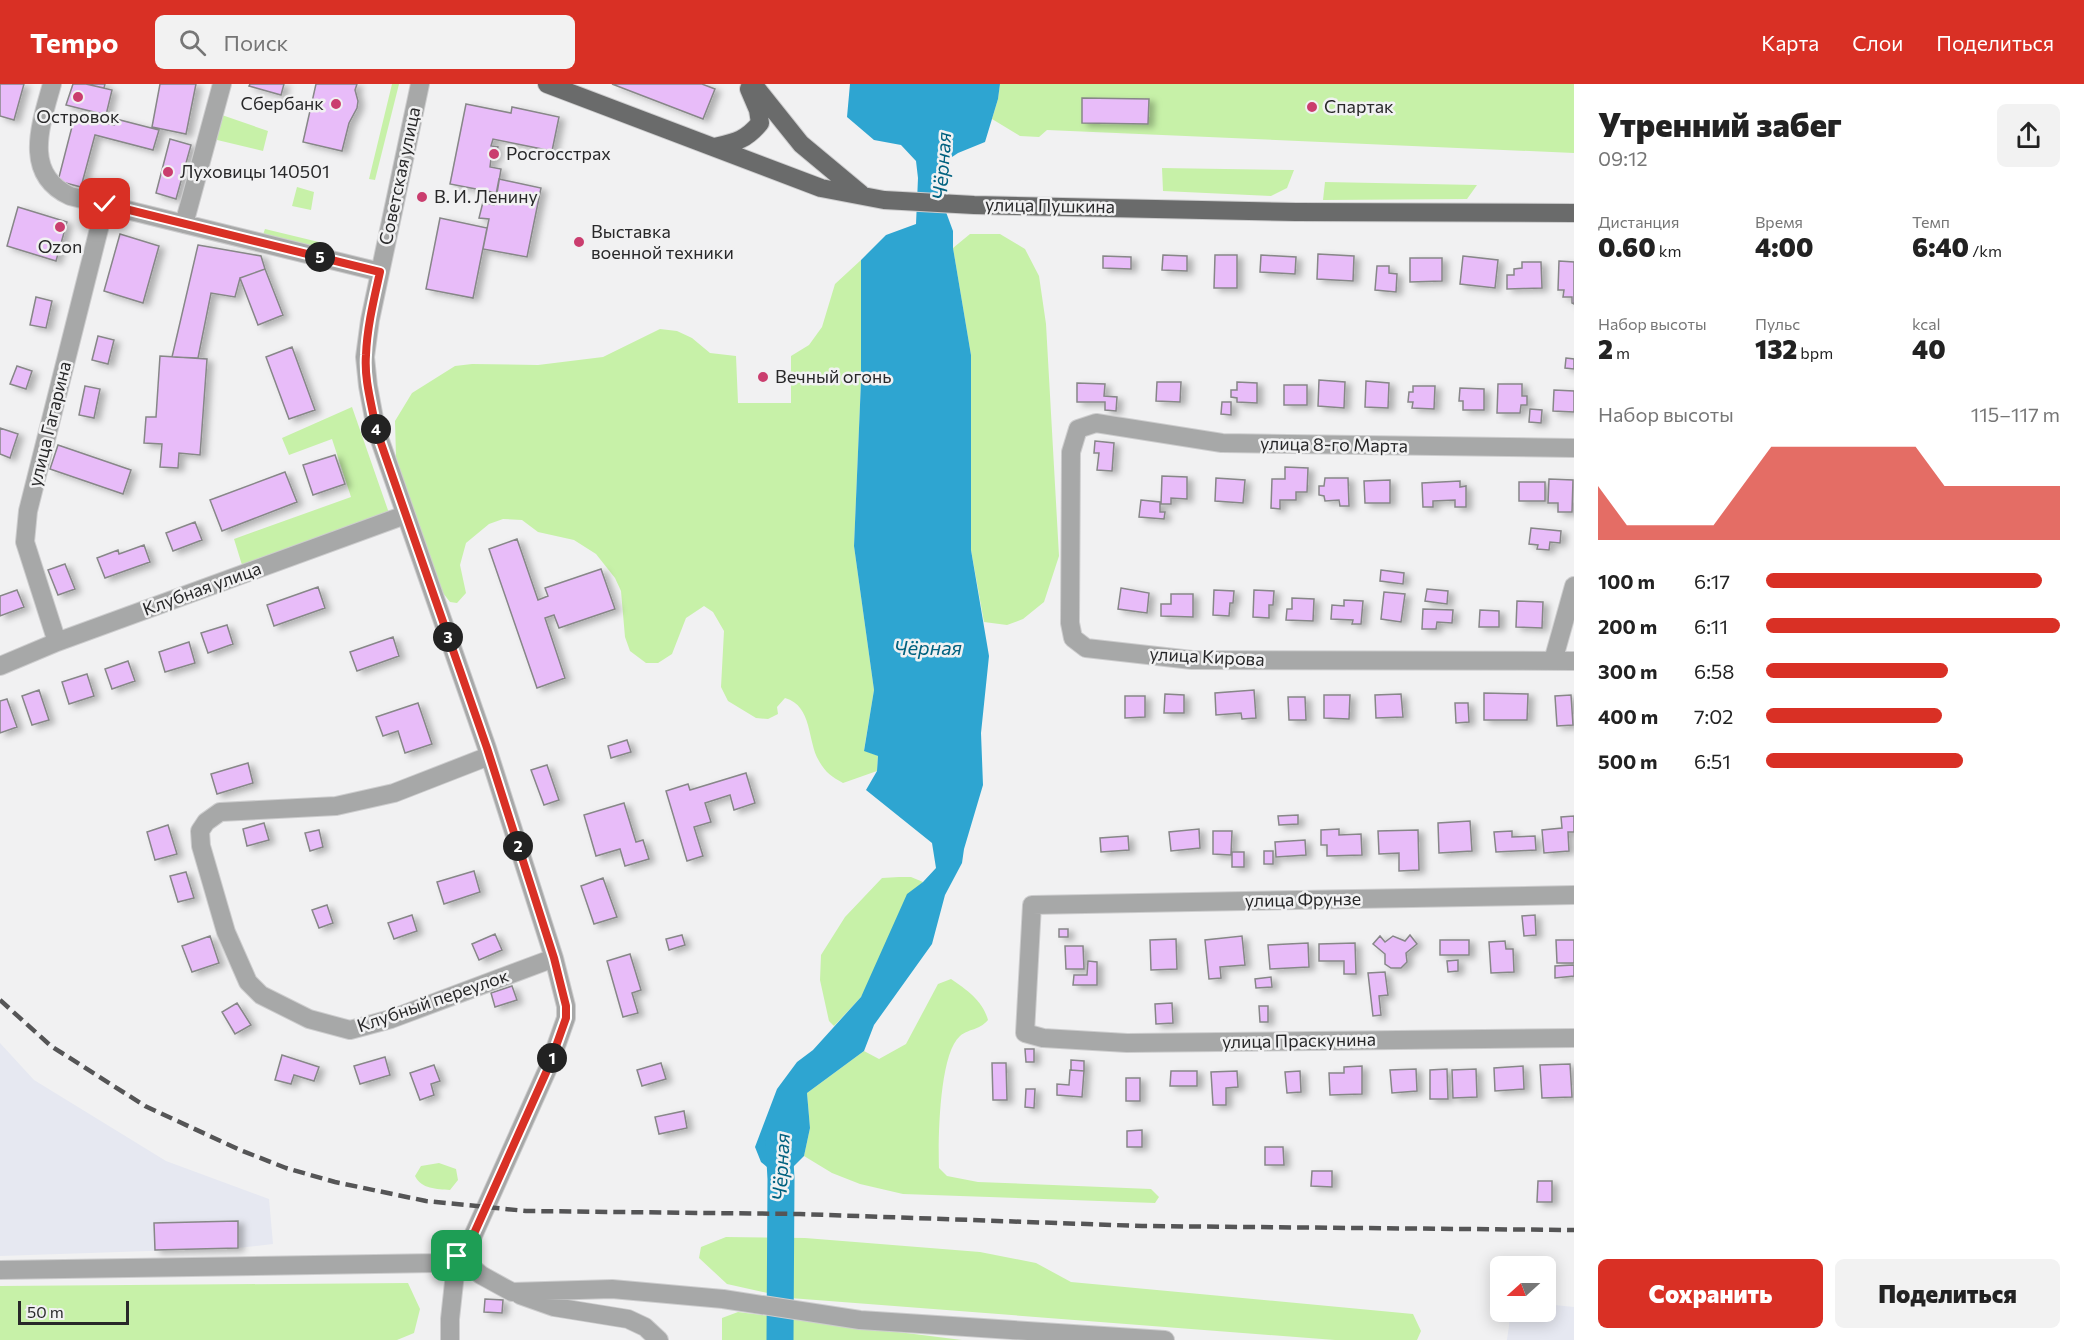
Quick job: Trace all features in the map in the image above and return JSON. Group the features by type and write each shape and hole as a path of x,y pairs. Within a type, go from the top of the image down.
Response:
{"main road":[{"name":"улица Пушкина","path":"547,84 820,188 884,201 1296,212 1574,213"},
{"path":"715,147 742,140 760,123 758,110 746,84"},
{"path":"753,84 801,144 862,195"}],"street":[{"path":"52,84 41,127 39,162 43,173 60,191 70,196 380,272"},
{"path":"184,224 222,84"},
{"name":"Советская улица","path":"420,84 370,320 365,357 368,386 376,429 489,756 554,958 566,1006 566,1018 549,1066 472,1238 457,1256"},
{"name":"улица Гагарина","path":"57,642 25,542 28,511 105,204"},
{"name":"улица 8-го Марта","path":"1096,423 1222,443 1574,448"},
{"name":"улица Кирова","path":"1096,423 1078,429 1071,452 1070,623 1073,638 1086,648 1192,660 1574,661"},
{"name":"Клубная улица","path":"0,666 57,642 405,515"},
{"path":"1553,661 1574,586"},
{"name":"Клубный переулок","path":"489,756 394,793 336,806 220,812 206,822 200,831 201,846 226,932 248,982 261,995 309,1019 350,1030 391,1019 554,958"},
{"name":"улица Фрунзе","path":"1025,1033 1032,905 1574,895"},
{"name":"улица Праскунина","path":"1025,1033 1043,1038 1127,1043 1574,1038"},
{"path":"0,1270 436,1263 457,1256"},
{"path":"457,1256 482,1275 512,1292 554,1307 628,1319 645,1327 659,1340"},
{"path":"450,1340 457,1256"},
{"path":"512,1292 612,1289 723,1299 860,1320 1165,1340"}],"shaded area":[{"path":"0,1043 34,1080 166,1161 269,1199 273,1244 238,1248 0,1256"},
{"path":"1556,1305 1574,1307 1574,1340 1507,1340 1509,1322 1556,1322"}],"green space":[{"path":"392,84 399,84 375,180 369,179"},
{"name":"Спартак","path":"1000,84 1574,84 1574,153 1047,130 1039,137 1020,136 992,119"},
{"path":"219,114 268,131 263,151 213,139"},
{"path":"1162,168 1294,170 1287,188 1271,196 1163,191"},
{"path":"1325,182 1477,185 1467,199 1323,200"},
{"path":"297,187 314,192 311,210 292,206"},
{"path":"265,229 327,244 303,261 257,251"},
{"path":"970,234 1000,234 1025,249 1039,276 1046,324 1059,556 1044,602 1023,619 1007,625 984,622 971,550 971,355 953,248"},
{"path":"861,260 861,381 854,546 874,690 864,750 878,756 877,771 843,783 835,779 821,765 815,753 805,716 794,702 785,698 777,707 778,714 768,719 756,718 728,701 721,687 724,631 713,612 704,606 686,618 672,654 658,663 646,663 630,651 625,637 621,591 615,578 596,554 574,540 538,532 522,520 503,519 489,524 466,543 460,565 466,593 457,603 450,602 439,588 396,457 395,421 412,393 455,366 538,365 603,357 660,329 677,331 692,338 710,353 736,356 738,403 791,403 791,356 809,345 822,327 835,284"},
{"path":"352,407 390,516 242,565 234,539 351,497 332,439 289,455 282,438"},
{"path":"911,877 923,882 861,997 834,1026 829,1021 820,980 821,955 845,917 882,878"},
{"path":"951,979 978,1002 988,1020 960,1036 948,1060 941,1099 939,1168 947,1176 978,1182 1151,1189 1159,1197 1155,1203 903,1194 860,1184 832,1173 804,1156 810,1128 807,1093 864,1051 879,1059 906,1044 938,984"},
{"path":"439,1163 456,1169 458,1180 450,1190 425,1186 415,1176 421,1166"},
{"path":"726,1237 805,1238 980,1252 1036,1263 1071,1282 1413,1314 1421,1331 1417,1340 1335,1340 790,1298 727,1284 699,1258 701,1247"},
{"path":"408,1283 420,1309 414,1333 397,1340 0,1340 0,1286"},
{"path":"738,1312 962,1340 722,1340 722,1318"}],"water":[{"name":"Чёрная","path":"850,84 1000,84 998,99 985,142 958,153 946,161 946,212 953,231 953,248 971,355 971,550 989,656 981,733 983,785 962,863 945,895 932,944 874,1025 864,1051 807,1093 810,1128 804,1156 781,1179 761,1162 755,1147 777,1089 797,1062 813,1050 861,997 907,894 936,868 932,843 866,790 877,771 878,756 864,751 874,690 854,546 861,381 861,260 886,235 916,224 918,178 916,161 901,145 874,140 847,117"}],"building":[{"path":"0,84 24,84 14,120 0,116"},
{"path":"73,84 86,84 112,90 106,115 66,105"},
{"path":"86,84 105,84 104,88"},
{"path":"160,84 196,84 186,134 152,127"},
{"path":"250,84 284,84 281,95 249,86"},
{"path":"316,84 357,84 355,90 357,108 349,123 342,151 303,142"},
{"path":"612,84 702,84 715,89 703,119"},
{"path":"1082,98 1149,99 1148,124 1082,123"},
{"path":"466,104 511,113 512,107 559,117 552,151 493,139 491,146 498,147 495,160 491,159 490,167 501,169 497,193 450,184"},
{"path":"75,115 114,125 116,119 159,130 153,150 95,135 81,187 58,181"},
{"path":"170,139 191,145 176,199 156,193"},
{"path":"499,179 541,188 527,257 483,249 489,219 479,218 483,202 494,205"},
{"path":"18,207 67,222 56,261 7,246"},
{"path":"440,218 487,228 473,298 426,289"},
{"path":"120,234 159,246 143,303 104,291"},
{"path":"198,245 261,256 265,269 240,278 235,297 211,293 198,358 172,357"},
{"path":"1318,254 1354,256 1353,281 1317,279"},
{"path":"1163,255 1187,256 1187,271 1162,270"},
{"path":"1215,255 1237,255 1237,288 1214,288"},
{"path":"1261,255 1296,257 1295,274 1260,272"},
{"path":"1103,256 1131,257 1131,269 1103,268"},
{"path":"1463,256 1498,260 1495,288 1460,284"},
{"path":"1410,258 1442,258 1442,281 1410,282"},
{"path":"1559,261 1574,262 1574,304 1572,297 1563,297 1564,290 1558,290"},
{"path":"1522,262 1541,262 1542,288 1507,289 1507,275 1514,275 1514,269 1522,268"},
{"path":"1377,266 1389,266 1389,273 1397,274 1396,292 1375,290"},
{"path":"265,269 283,315 258,325 240,278"},
{"path":"36,297 52,301 46,328 30,325"},
{"path":"98,336 114,340 108,364 92,360"},
{"path":"292,347 315,410 289,419 266,357"},
{"path":"160,356 207,359 200,455 179,453 178,468 160,467 162,444 144,443 146,417 156,417"},
{"path":"1566,358 1574,359 1574,369 1565,368"},
{"path":"17,366 32,371 26,389 10,384"},
{"path":"1319,380 1345,382 1344,408 1318,406"},
{"path":"1366,381 1389,383 1388,408 1365,407"},
{"path":"1157,382 1181,382 1180,402 1156,401"},
{"path":"1237,382 1257,383 1257,403 1237,402 1237,398 1231,397 1231,390 1237,390"},
{"path":"1077,383 1105,384 1104,396 1117,397 1116,411 1105,410 1105,402 1077,402"},
{"path":"1498,384 1522,384 1522,396 1527,396 1527,405 1521,405 1520,413 1497,413"},
{"path":"1284,385 1307,385 1307,405 1284,405"},
{"path":"85,386 100,389 94,418 79,415"},
{"path":"1413,386 1435,386 1434,409 1412,408 1413,402 1408,402 1409,392 1413,392"},
{"path":"1460,388 1484,389 1484,410 1463,410 1463,401 1459,401"},
{"path":"1554,390 1574,391 1574,412 1553,411"},
{"path":"1222,402 1231,402 1231,415 1221,414"},
{"path":"1530,409 1542,410 1541,423 1529,422"},
{"path":"0,428 18,434 10,458 0,454"},
{"path":"1095,441 1114,443 1112,471 1097,470 1099,453 1094,453"},
{"path":"58,445 131,470 123,494 50,469"},
{"path":"335,455 345,484 313,495 303,465"},
{"path":"1285,467 1308,468 1307,492 1296,492 1296,500 1280,500 1280,509 1271,508 1272,479 1285,479"},
{"path":"285,472 297,502 222,531 210,500"},
{"path":"1162,476 1187,477 1187,499 1171,498 1171,504 1161,504"},
{"path":"1216,478 1245,480 1243,503 1215,501"},
{"path":"1325,478 1348,478 1349,506 1340,506 1339,500 1325,501 1324,496 1319,495 1319,486 1324,486"},
{"path":"1549,479 1573,480 1572,512 1558,512 1558,503 1548,503"},
{"path":"1390,480 1390,503 1365,503 1364,481"},
{"path":"1460,481 1460,487 1466,486 1466,507 1455,507 1455,500 1433,501 1433,507 1423,507 1422,483"},
{"path":"1519,482 1545,482 1545,501 1519,501"},
{"path":"1141,500 1160,502 1160,512 1165,512 1164,519 1139,517"},
{"path":"195,522 202,540 173,551 166,533"},
{"path":"1531,528 1561,531 1560,543 1550,542 1549,550 1537,549 1538,545 1529,544"},
{"path":"517,539 538,600 548,596 545,588 601,569 615,609 559,628 554,615 545,618 565,678 537,688 489,549"},
{"path":"144,545 150,562 105,578 97,558 118,550 119,554"},
{"path":"65,564 75,589 58,595 48,570"},
{"path":"1381,570 1404,573 1403,584 1380,581"},
{"path":"318,587 325,608 274,626 267,605"},
{"path":"1121,588 1149,593 1147,613 1118,609"},
{"path":"1427,589 1448,591 1447,604 1425,601"},
{"path":"17,590 24,607 0,616 0,596"},
{"path":"1214,590 1234,591 1229,616 1213,615"},
{"path":"1254,590 1274,591 1273,605 1269,605 1269,618 1253,617"},
{"path":"1384,592 1405,594 1401,622 1381,619"},
{"path":"1171,594 1193,594 1193,617 1161,616 1161,604 1171,604"},
{"path":"1292,598 1314,599 1313,621 1286,620 1287,609 1292,609"},
{"path":"1344,600 1363,601 1361,624 1352,624 1353,620 1331,619 1332,605 1344,606"},
{"path":"1517,601 1543,602 1542,628 1516,627"},
{"path":"1423,609 1453,610 1452,623 1437,622 1436,629 1422,629"},
{"path":"1480,610 1499,611 1499,627 1479,627"},
{"path":"227,625 233,644 208,653 201,633"},
{"path":"393,637 399,656 357,671 350,652"},
{"path":"189,642 195,663 165,672 159,652"},
{"path":"128,661 135,681 112,689 105,669"},
{"path":"87,674 94,696 69,704 62,682"},
{"path":"39,690 49,720 32,725 22,696"},
{"path":"1254,690 1256,718 1242,719 1241,713 1216,715 1215,693"},
{"path":"1484,693 1528,694 1527,720 1484,720"},
{"path":"1165,694 1184,695 1184,713 1164,713"},
{"path":"1401,694 1403,717 1376,718 1375,695"},
{"path":"1324,695 1350,695 1349,719 1324,718"},
{"path":"1571,695 1573,725 1557,726 1555,696"},
{"path":"1125,696 1145,696 1145,717 1125,718"},
{"path":"1288,697 1305,697 1306,720 1289,720"},
{"path":"7,699 17,727 0,733 0,701"},
{"path":"418,703 432,744 405,753 398,731 383,736 376,717"},
{"path":"1455,703 1468,703 1469,722 1456,723"},
{"path":"627,740 631,752 611,758 608,746"},
{"path":"248,763 253,783 217,794 211,774"},
{"path":"547,765 559,800 544,805 531,770"},
{"path":"746,773 755,803 734,810 730,795 705,803 711,822 694,827 703,856 687,861 666,791 688,784 690,790"},
{"path":"624,803 636,842 643,840 649,859 625,866 620,849 596,856 584,815"},
{"path":"1298,815 1298,824 1279,825 1278,816"},
{"path":"1574,816 1574,832 1568,832 1569,851 1544,853 1542,830 1562,828 1561,817"},
{"path":"1470,821 1472,851 1439,853 1438,823"},
{"path":"264,823 269,840 247,846 243,829"},
{"path":"168,825 177,854 155,860 147,832"},
{"path":"1199,829 1200,848 1171,851 1169,832"},
{"path":"1339,829 1339,835 1361,834 1362,855 1327,856 1327,845 1321,845 1321,830"},
{"path":"319,830 323,847 310,851 305,833"},
{"path":"1418,830 1419,870 1399,871 1399,853 1379,854 1378,831"},
{"path":"1213,831 1232,831 1231,855 1213,854"},
{"path":"1512,831 1512,837 1535,836 1536,850 1496,852 1494,832"},
{"path":"1128,836 1129,850 1101,852 1100,838"},
{"path":"1305,840 1306,855 1276,857 1275,842"},
{"path":"1264,851 1273,851 1273,864 1264,864"},
{"path":"1232,852 1244,852 1244,867 1232,867"},
{"path":"474,871 480,892 444,904 437,882"},
{"path":"186,872 194,898 178,902 170,876"},
{"path":"603,878 617,917 594,924 581,886"},
{"path":"327,905 333,923 319,928 312,910"},
{"path":"412,915 417,931 394,939 388,923"},
{"path":"1535,915 1536,935 1524,936 1522,916"},
{"path":"1059,929 1068,929 1068,937 1059,937"},
{"path":"495,934 502,950 479,960 472,944"},
{"path":"682,935 685,945 669,950 666,939"},
{"path":"1410,935 1417,944 1406,953 1407,962 1401,968 1391,968 1385,964 1385,954 1373,944 1380,936 1385,942 1393,936 1405,941"},
{"path":"210,936 219,963 192,972 182,946"},
{"path":"1242,936 1245,965 1220,967 1221,978 1209,979 1205,940"},
{"path":"1176,939 1177,969 1151,970 1150,940"},
{"path":"1440,940 1469,940 1469,955 1440,955"},
{"path":"1556,940 1574,940 1574,963 1557,963"},
{"path":"1505,941 1506,949 1513,949 1514,972 1491,973 1489,942"},
{"path":"1308,943 1309,967 1270,969 1268,945"},
{"path":"1355,943 1356,974 1344,974 1344,961 1319,961 1319,944"},
{"path":"1065,946 1083,946 1084,969 1066,969"},
{"path":"630,954 641,990 632,993 638,1013 623,1017 607,961"},
{"path":"1458,960 1458,971 1448,972 1447,961"},
{"path":"1088,961 1097,962 1097,985 1073,985 1074,975 1087,975"},
{"path":"1574,965 1574,976 1555,978 1555,966"},
{"path":"1385,972 1388,995 1379,996 1381,1015 1373,1016 1368,973"},
{"path":"1271,977 1272,987 1256,988 1255,979"},
{"path":"512,986 517,1000 495,1007 491,993"},
{"path":"237,1003 251,1025 235,1034 222,1012"},
{"path":"1172,1003 1173,1023 1156,1024 1155,1004"},
{"path":"1259,1006 1268,1006 1268,1022 1260,1022"},
{"path":"1025,1049 1034,1049 1034,1062 1026,1062"},
{"path":"282,1055 319,1067 314,1081 294,1075 291,1084 275,1080"},
{"path":"385,1057 390,1075 360,1084 354,1066"},
{"path":"1071,1060 1084,1061 1084,1071 1071,1070"},
{"path":"661,1063 666,1079 642,1086 637,1070"},
{"path":"992,1063 1006,1063 1007,1100 993,1100"},
{"path":"1570,1064 1572,1097 1542,1098 1540,1065"},
{"path":"434,1065 440,1081 431,1084 434,1095 420,1100 410,1073"},
{"path":"1362,1066 1362,1094 1330,1095 1329,1073 1344,1073 1344,1067"},
{"path":"1523,1066 1524,1089 1495,1091 1494,1068"},
{"path":"1416,1069 1417,1091 1392,1093 1390,1070"},
{"path":"1447,1069 1448,1099 1430,1099 1430,1070"},
{"path":"1476,1069 1477,1097 1453,1098 1452,1070"},
{"path":"1070,1070 1084,1071 1082,1097 1057,1095 1057,1084 1069,1085"},
{"path":"1171,1071 1197,1071 1197,1086 1170,1086"},
{"path":"1237,1071 1238,1087 1226,1088 1226,1105 1213,1105 1211,1072"},
{"path":"1300,1071 1301,1092 1287,1093 1285,1072"},
{"path":"1126,1078 1140,1078 1140,1101 1126,1101"},
{"path":"1026,1089 1035,1089 1034,1108 1025,1107"},
{"path":"684,1111 687,1128 659,1134 655,1117"},
{"path":"1142,1130 1142,1147 1127,1147 1127,1131"},
{"path":"1265,1147 1283,1147 1284,1165 1265,1165"},
{"path":"1312,1171 1332,1171 1332,1187 1311,1186"},
{"path":"1538,1181 1552,1181 1552,1202 1537,1202"},
{"path":"238,1221 238,1248 155,1250 154,1223"},
{"path":"485,1299 503,1300 502,1313 484,1312"}],"waterway":[{"name":"Чёрная","path":"779,1143 781,1179 780,1340"}],"railway":[{"path":"0,1000 51,1046 145,1106 240,1150 286,1168 335,1182 426,1201 526,1211 800,1214 1142,1226 1574,1230"}],"place":[{"name":"Островок","path":"78,97"},
{"name":"Сбербанк","path":"336,104"},
{"name":"Спартак","path":"1312,107"},
{"name":"Росгосстрах","path":"494,154"},
{"name":"Луховицы 140501","path":"168,172"},
{"name":"В. И. Ленину","path":"422,197"},
{"name":"Ozon","path":"60,227"},
{"name":"Выставка военной техники","path":"579,242"},
{"name":"Вечный огонь","path":"763,377"}],"route":[{"path":"105,204 380,272 365,357 376,429 487,748 554,958 566,1006 566,1018 549,1066 472,1238 457,1256"}]}
